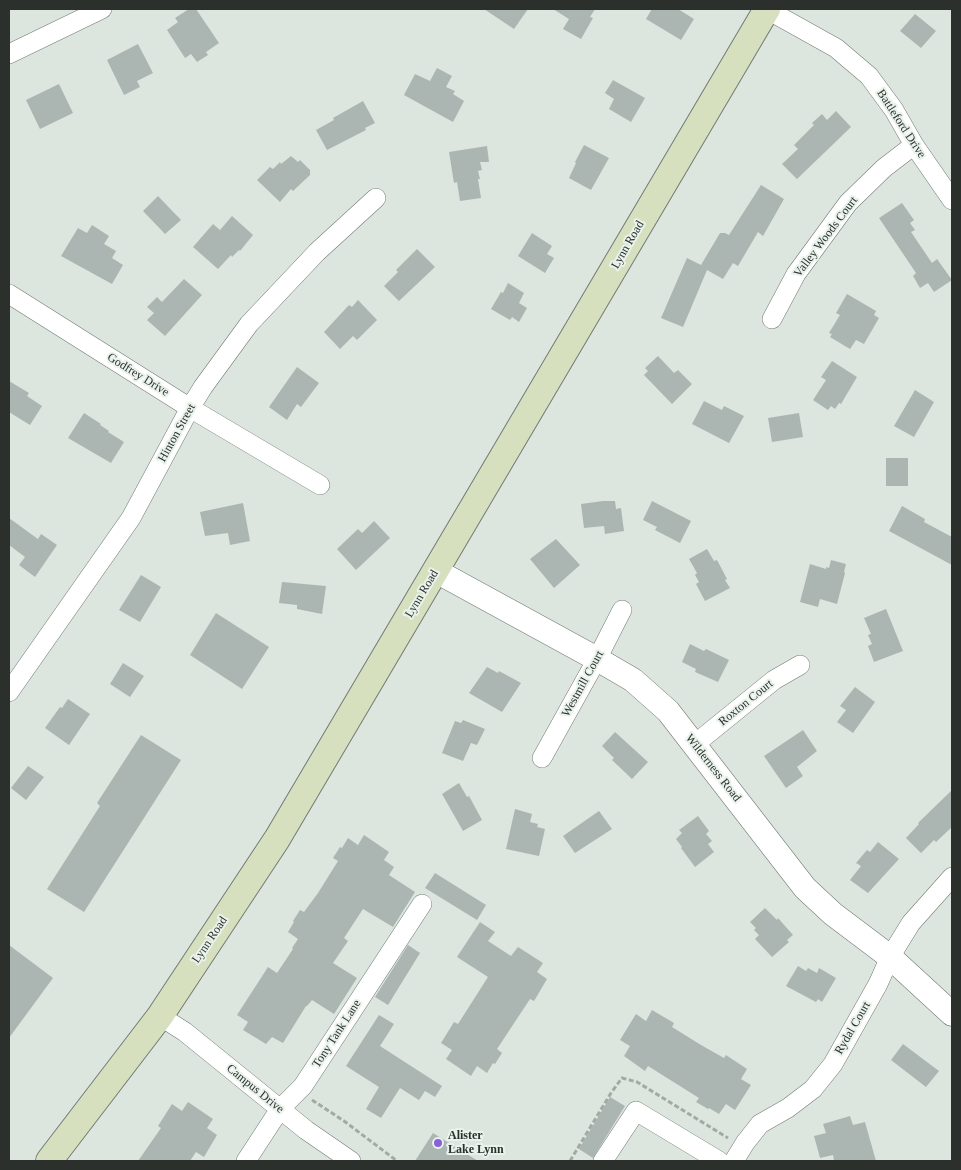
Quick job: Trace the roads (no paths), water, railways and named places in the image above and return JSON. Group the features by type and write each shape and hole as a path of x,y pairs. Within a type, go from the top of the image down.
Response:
{"main road":[{"name":"Lynn Road","path":"49,1161 160,1016 277,839 766,9"}],"street":[{"path":"9,54 102,9"},
{"name":"Battleford Drive","path":"766,9 836,48 869,76 894,110 914,145 952,200"},
{"name":"Valley Woods Court","path":"772,319 796,274 848,203 884,168 914,145"},
{"name":"Hinton Street","path":"9,692 131,518 190,408 249,324 317,252 376,198"},
{"name":"Godfrey Drive","path":"9,294 190,408 320,486"},
{"name":"Wilderness Road","path":"436,571 633,680 668,711 805,888 833,914 890,957 952,1014"},
{"name":"Westmill Court","path":"542,758 622,610"},
{"name":"Roxton Court","path":"695,744 774,680 800,665"},
{"name":"Rydal Court","path":"734,1161 760,1124 788,1108 813,1089 833,1064 878,984 890,957 911,923 952,877"},
{"name":"Tony Tank Lane","path":"246,1161 280,1109 303,1086 422,904"},
{"name":"Campus Drive","path":"160,1016 185,1032 306,1130 351,1161"},
{"path":"603,1161 636,1111 719,1161"}],"place":[{"name":"Alister Lake Lynn","path":"438,1143"}]}
